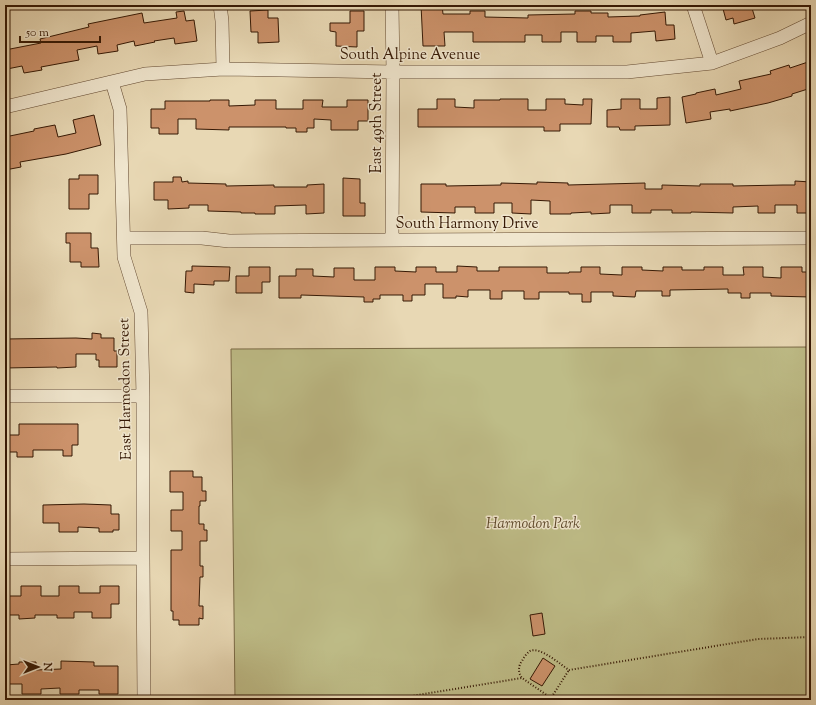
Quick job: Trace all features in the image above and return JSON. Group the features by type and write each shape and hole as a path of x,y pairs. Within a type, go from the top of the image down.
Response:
{"street":[{"path":"220,5 222,21 222,69"},
{"name":"East 49th Street","path":"392,5 392,240"},
{"path":"693,5 712,63"},
{"name":"South Alpine Avenue","path":"5,106 145,74 222,69 393,72 627,72 712,63 780,38 811,23"},
{"name":"East Harmodon Street","path":"112,82 120,109 124,256 140,312 143,396 144,700"},
{"name":"South Harmony Drive","path":"124,238 202,238 229,241 811,238"},
{"path":"5,396 143,396"},
{"path":"5,559 143,558"}],"path":[{"path":"569,670 551,699 522,678 520,675 519,664 527,653 535,650 543,652 569,670 738,642 773,638 811,637"},
{"path":"387,700 522,678"}],"green space":[{"name":"Harmodon Park","path":"811,347 811,700 235,700 231,349"}],"building":[{"path":"421,5 442,5 443,14 470,14 470,11 485,11 485,17 528,18 528,15 575,14 575,11 608,13 608,17 640,16 665,12 666,25 674,25 675,39 656,41 655,31 631,33 631,42 613,42 613,36 596,36 596,42 577,42 577,32 561,32 561,42 542,42 542,35 525,35 525,42 473,42 473,32 444,32 445,46 423,46"},
{"path":"722,5 751,5 755,18 734,24 733,18 726,20"},
{"path":"268,10 268,18 278,18 279,42 258,43 258,32 251,32 250,11"},
{"path":"184,11 186,21 194,20 197,41 175,44 174,38 135,46 134,41 117,45 118,51 98,54 97,46 77,50 79,60 41,67 42,70 24,73 22,66 7,69 5,50 41,43 40,39 89,27 88,24 142,13 144,23 177,18 176,12"},
{"path":"350,11 364,11 364,31 357,31 357,47 336,46 336,32 330,31 330,23 350,23"},
{"path":"811,61 811,88 792,94 792,96 768,103 730,111 730,109 710,112 711,119 686,123 682,97 715,89 716,95 741,89 739,81 771,74 770,71 789,65 790,68"},
{"path":"670,97 670,125 635,126 635,130 620,130 619,127 607,127 607,110 621,109 621,99 640,99 640,109 657,109 657,98"},
{"path":"437,99 455,99 455,107 474,108 474,100 528,99 528,110 546,110 546,99 565,99 565,104 583,105 583,99 592,99 591,124 560,124 560,131 544,131 544,127 418,127 418,109 437,109"},
{"path":"229,100 229,106 255,105 255,100 276,100 276,109 303,109 303,100 323,100 322,107 347,107 347,100 368,100 368,121 358,121 358,130 331,130 331,120 314,119 314,128 307,128 307,132 296,132 296,128 286,127 229,127 229,130 196,129 196,119 178,119 178,134 159,134 159,128 151,128 151,109 165,109 165,101"},
{"path":"94,115 101,145 66,154 20,162 21,167 5,170 5,137 55,125 58,137 76,133 73,120"},
{"path":"79,175 98,175 98,194 89,194 89,209 69,209 69,179 79,179"},
{"path":"173,177 181,177 182,182 188,181 188,183 226,184 226,186 274,185 274,187 307,187 307,185 324,184 324,213 306,214 306,205 275,206 275,214 208,211 208,205 189,205 189,208 168,209 168,200 154,200 154,182 173,182"},
{"path":"343,178 360,179 360,203 365,203 365,216 343,216"},
{"path":"795,181 811,182 811,213 797,213 797,205 775,205 775,213 758,213 758,206 733,207 733,213 672,213 672,210 651,210 651,213 632,213 632,205 610,205 610,213 591,214 591,212 550,214 550,201 531,200 531,214 512,213 512,203 494,203 494,213 475,213 475,207 455,207 455,213 421,212 421,184 446,184 446,186 501,185 501,183 537,184 537,182 568,183 568,185 645,183 645,189 662,189 662,185 795,185"},
{"path":"66,233 91,233 91,248 98,248 99,267 81,267 81,262 70,262 70,243 66,243"},
{"path":"192,266 230,267 229,281 214,281 214,285 194,284 194,293 185,292 186,271 192,271"},
{"path":"457,266 477,267 477,271 499,271 499,267 547,267 547,273 581,272 581,267 600,267 600,274 622,275 622,267 642,267 642,270 663,271 663,267 682,267 682,270 704,270 704,267 723,267 723,275 744,275 743,267 763,267 763,277 781,278 781,267 802,267 802,272 811,272 811,297 771,296 771,293 750,293 750,298 741,298 741,293 728,293 728,289 670,290 670,296 662,296 662,291 636,291 635,297 613,296 613,292 591,292 591,302 582,302 582,294 569,294 569,292 539,292 539,299 524,299 524,291 502,291 502,299 490,299 490,290 468,290 468,297 456,296 456,298 443,298 443,284 425,284 425,295 412,295 412,301 403,301 403,295 380,295 380,299 373,299 373,302 364,302 364,297 301,295 301,298 279,298 279,276 296,276 296,269 313,269 313,276 334,277 334,268 354,268 354,280 375,280 375,267 395,267 395,271 416,272 416,267 436,267 436,272 457,272"},
{"path":"249,267 270,267 270,282 262,282 262,293 236,293 236,276 249,276"},
{"path":"92,333 101,334 101,338 114,338 114,351 117,351 117,367 99,367 99,360 96,360 96,354 76,354 76,367 5,368 5,339 92,339"},
{"path":"19,424 78,424 78,445 72,445 72,456 63,456 63,450 33,450 33,457 17,457 17,452 5,452 5,435 19,435"},
{"path":"170,471 193,471 193,477 202,477 202,491 206,491 206,501 200,501 199,506 199,524 204,524 204,530 207,530 207,541 200,541 200,566 203,566 203,577 200,577 199,606 203,606 203,619 199,618 199,625 179,625 179,620 173,620 173,611 171,611 171,550 182,550 182,531 171,531 171,510 183,510 183,492 170,492"},
{"path":"43,505 111,505 111,514 119,514 119,530 113,530 113,532 99,532 99,528 78,527 78,532 59,532 59,523 43,523"},
{"path":"21,586 41,586 41,596 59,596 59,586 79,586 79,593 100,593 100,586 119,586 119,604 111,604 111,618 92,618 92,612 74,612 74,618 57,618 57,615 35,615 35,618 19,619 19,615 5,615 5,596 21,596"},
{"path":"542,613 545,634 533,636 530,615"},
{"path":"543,658 555,666 542,686 530,679"},
{"path":"61,661 94,662 94,666 118,666 118,694 99,694 99,690 79,690 79,694 60,694 60,688 41,689 41,694 22,694 22,684 6,684 6,665 19,664 19,662 36,662 36,670 61,669"}]}
